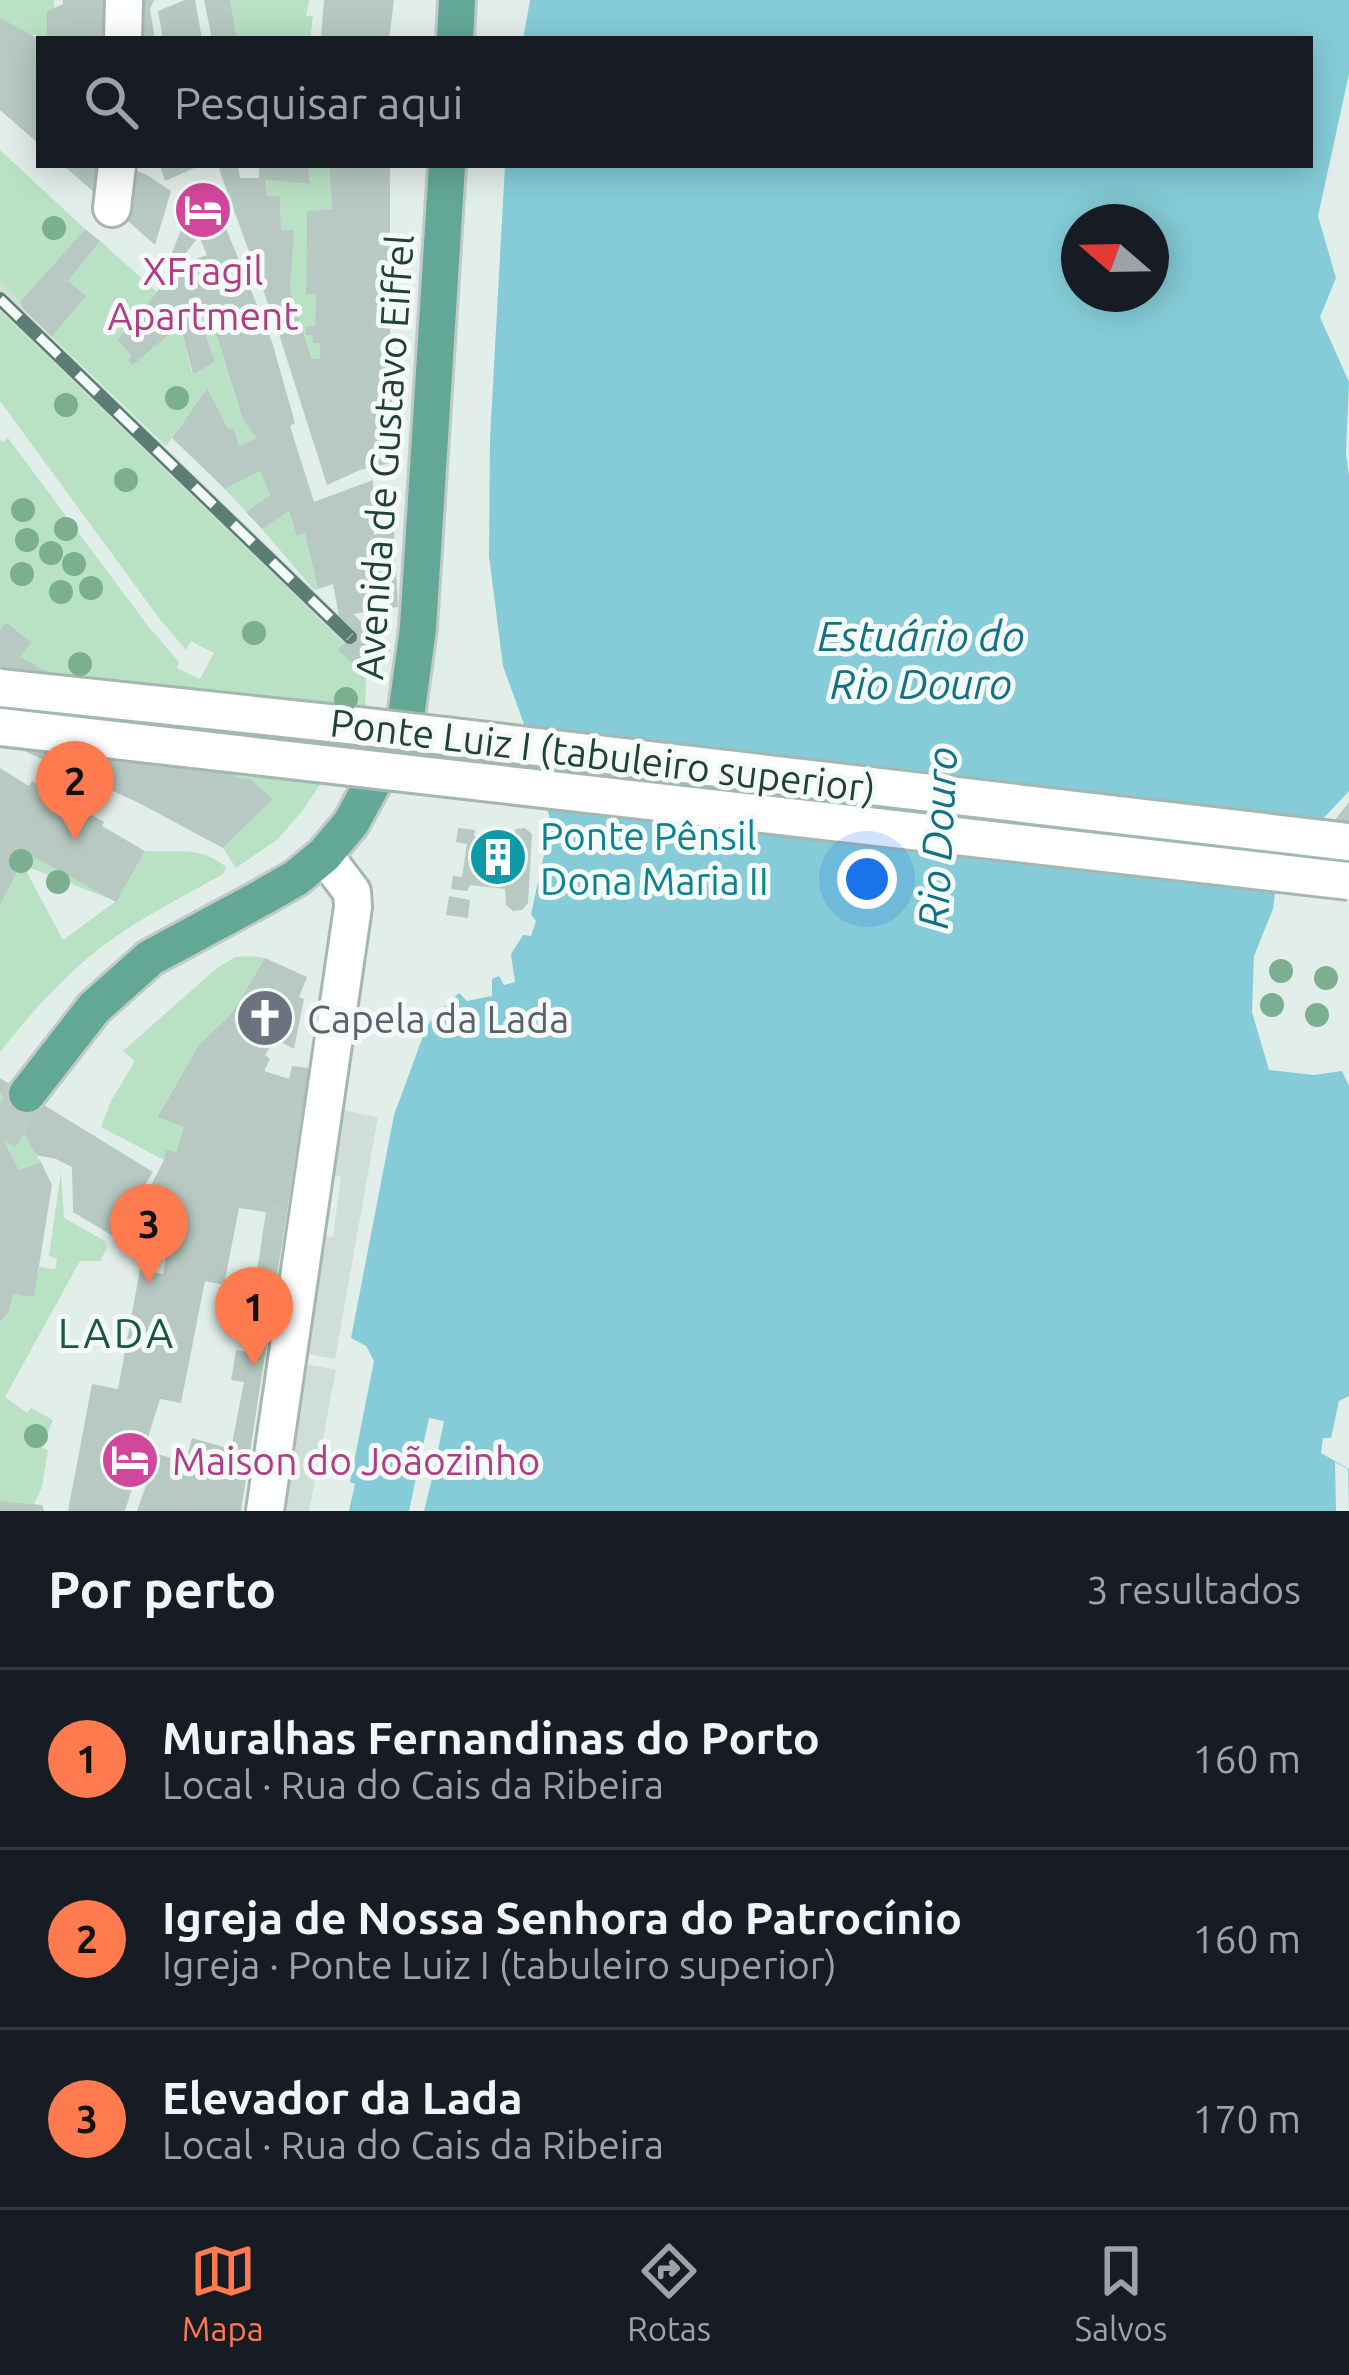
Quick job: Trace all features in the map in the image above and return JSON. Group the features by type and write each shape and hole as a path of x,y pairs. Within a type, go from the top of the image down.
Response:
{"main road":[{"path":"455,36 457,0"},
{"name":"Avenida de Gustavo Eiffel","path":"27,1094 94,1008 150,958 296,878 324,854 351,823 405,724 418,628 447,168"},
{"path":"392,752 1349,863"}],"street":[{"path":"123,36 124,0"},
{"path":"112,208 117,168"},
{"name":"Ponte Luiz I (tabuleiro superior)","path":"0,688 1349,842"},
{"name":"Ponte Luiz I (tabuleiro superior)","path":"0,727 1349,881"},
{"path":"265,1511 353,907 352,892 324,854"}],"shaded area":[{"path":"0,281 23,310 355,631 364,623 391,650 366,676 343,643 304,604 0,311"},
{"path":"341,1110 378,1117 335,1359 303,1353 321,1236 333,1237 341,1177 331,1175"},
{"path":"307,1364 336,1370 309,1511 285,1511"}],"green space":[{"path":"0,0 54,0 54,8 47,11 47,36 21,31 0,18"},
{"path":"230,0 309,0 306,16 313,16 310,36 236,36"},
{"path":"0,150 85,229 20,302 0,281"},
{"path":"308,168 329,168 332,209 307,211 306,294 316,294 315,325 306,326 306,334 313,335 313,343 320,343 320,358 312,359 290,291 293,230 281,230 280,197 267,196 267,180 309,184"},
{"path":"100,241 157,292 117,340 131,355 128,361 134,364 180,325 192,374 215,362 196,307 207,304 243,420 256,438 239,446 234,428 228,429 206,389 166,446 52,337 85,297 68,281"},
{"path":"0,311 304,604 344,644 366,676 365,718 278,839 236,868 223,848 273,799 234,777 246,763 20,657 31,641 7,622 0,630 0,440 8,438 179,662 177,668 200,679 214,653 191,641 186,650 0,401"},
{"path":"260,471 270,495 246,512 225,489"},
{"path":"289,511 297,535 305,533 318,589 314,590 262,529"},
{"path":"0,839 124,888 145,851 198,853 226,867 223,874 95,952 52,992 0,1052","holes":["23,865 115,901 63,940"]},
{"path":"235,957 265,958 232,1013 199,1045 157,1116 184,1127 176,1152 166,1150 164,1160 101,1127 135,1061 123,1051 217,968"},
{"path":"0,1092 41,1162 19,1170 0,1134"},
{"path":"61,1172 64,1218 105,1241 107,1248 100,1261 80,1261 5,1397 27,1413 31,1408 53,1420 42,1447 48,1450 34,1504 0,1501 0,1322 9,1312 13,1294 34,1296 39,1267 55,1269 57,1259 49,1256"}],"water":[{"name":"Estuário do Rio Douro","path":"530,0 1349,0 1349,74 1318,216 1336,278 1320,317 1349,382 1349,791 1319,823 1284,821 1273,909 1254,956 1252,1012 1269,1070 1314,1075 1342,1071 1349,1086 1349,1396 1339,1401 1331,1438 1323,1438 1321,1453 1349,1469 1349,1511 349,1511 355,1484 350,1482 374,1361 366,1346 351,1338 394,1115 435,1015 459,993 467,1001 492,996 492,979 499,976 504,985 515,982 511,954 523,935 531,936 536,921 531,914 551,823 529,738 503,666 489,556 490,439 505,168 1313,168 1313,36 524,36"}],"pier":[{"path":"429,1418 444,1421 432,1479 424,1511 409,1511"},
{"path":"1335,1462 1348,1469 1349,1511 1336,1511"}],"building":[{"path":"63,0 115,0 114,36 47,36 47,11"},
{"path":"132,0 154,0 150,9 154,36 131,36"},
{"path":"195,0 201,36 162,36 158,11"},
{"path":"204,0 230,0 236,36 211,36"},
{"path":"324,0 394,0 389,36 321,36"},
{"path":"0,18 36,37 36,141 0,110"},
{"path":"66,168 109,168 105,202"},
{"path":"125,168 147,175 171,191 155,245 119,213"},
{"path":"161,168 194,168 165,181"},
{"path":"238,168 240,178 259,178 259,168 308,168 310,184 266,180 267,196 280,196 281,230 294,230 290,291 312,359 320,358 320,343 313,343 305,326 315,325 316,294 306,294 307,211 332,209 329,168 390,168 390,463 327,485 219,169"},
{"path":"199,183 208,184 272,342 295,423 290,426 314,502 373,480 374,535 394,531 398,607 353,614 391,650 366,676 338,650 355,631 339,616 333,584 318,589 305,533 297,536 289,511 262,529 246,512 270,495 260,471 225,489 172,438 207,388 228,429 234,428 239,446 256,438 243,420 207,304 196,307 215,362 193,374 180,325 133,365 128,361 131,355 117,340 157,292","holes":["199,236 207,255 176,266"]},
{"path":"85,229 100,241 68,281 86,296 52,337 20,302"},
{"path":"6,622 32,642 20,657 247,763 234,777 250,779 273,799 223,848 139,803 22,750 0,733 0,630"},
{"path":"0,768 104,822 102,826 145,851 116,902 27,853 0,904"},
{"path":"1349,802 1349,827 1331,825"},
{"name":"Ponte Pênsil Dona Maria II","path":"458,828 475,830 474,836 510,841 516,829 525,828 532,834 528,903 522,910 513,911 506,905 505,889 470,885 467,891 451,889 453,876 462,877 467,844 456,842"},
{"path":"449,896 470,900 468,918 446,915"},
{"path":"265,958 307,977 299,997 304,999 294,1049 275,1039 265,1055 270,1059 264,1071 289,1079 292,1066 309,1068 241,1511 137,1511 157,1454 186,1462 192,1438 231,1449 244,1382 231,1380 236,1350 245,1352 266,1212 239,1208 224,1285 205,1281 181,1403 160,1399 125,1511 68,1511 92,1384 118,1389 140,1270 163,1274 175,1199 150,1187 166,1150 176,1152 184,1127 157,1117 199,1045 232,1013"},
{"path":"0,1078 153,1172 113,1236 73,1212 72,1167 36,1155 0,1092"},
{"path":"0,1134 19,1170 41,1162 52,1185 34,1297 13,1294 9,1312 0,1322"},
{"path":"0,1501 42,1505 44,1511 0,1511"}],"tunnel":[{"path":"0,1138 27,1094"},
{"path":"265,1222 281,1225"},
{"path":"255,1286 275,1289"}],"tram line":[{"path":"0,717 1349,871"}],"railway":[{"path":"0,299 350,637"}],"place":[{"name":"XFragil Apartment","path":"203,210"},
{"name":"Igreja de Nossa Senhora do Patrocínio","path":"75,840"},
{"name":"Ponte Pênsil Dona Maria II","path":"498,857"},
{"name":"Capela da Lada","path":"265,1018"},
{"name":"Elevador da Lada","path":"149,1283"},
{"name":"Muralhas Fernandinas do Porto","path":"254,1366"},
{"name":"Maison do Joãozinho","path":"130,1460"}],"district":[{"name":"LADA","path":"117,1332"}],"water label":[{"name":"Rio Douro","path":"937,838"}]}
